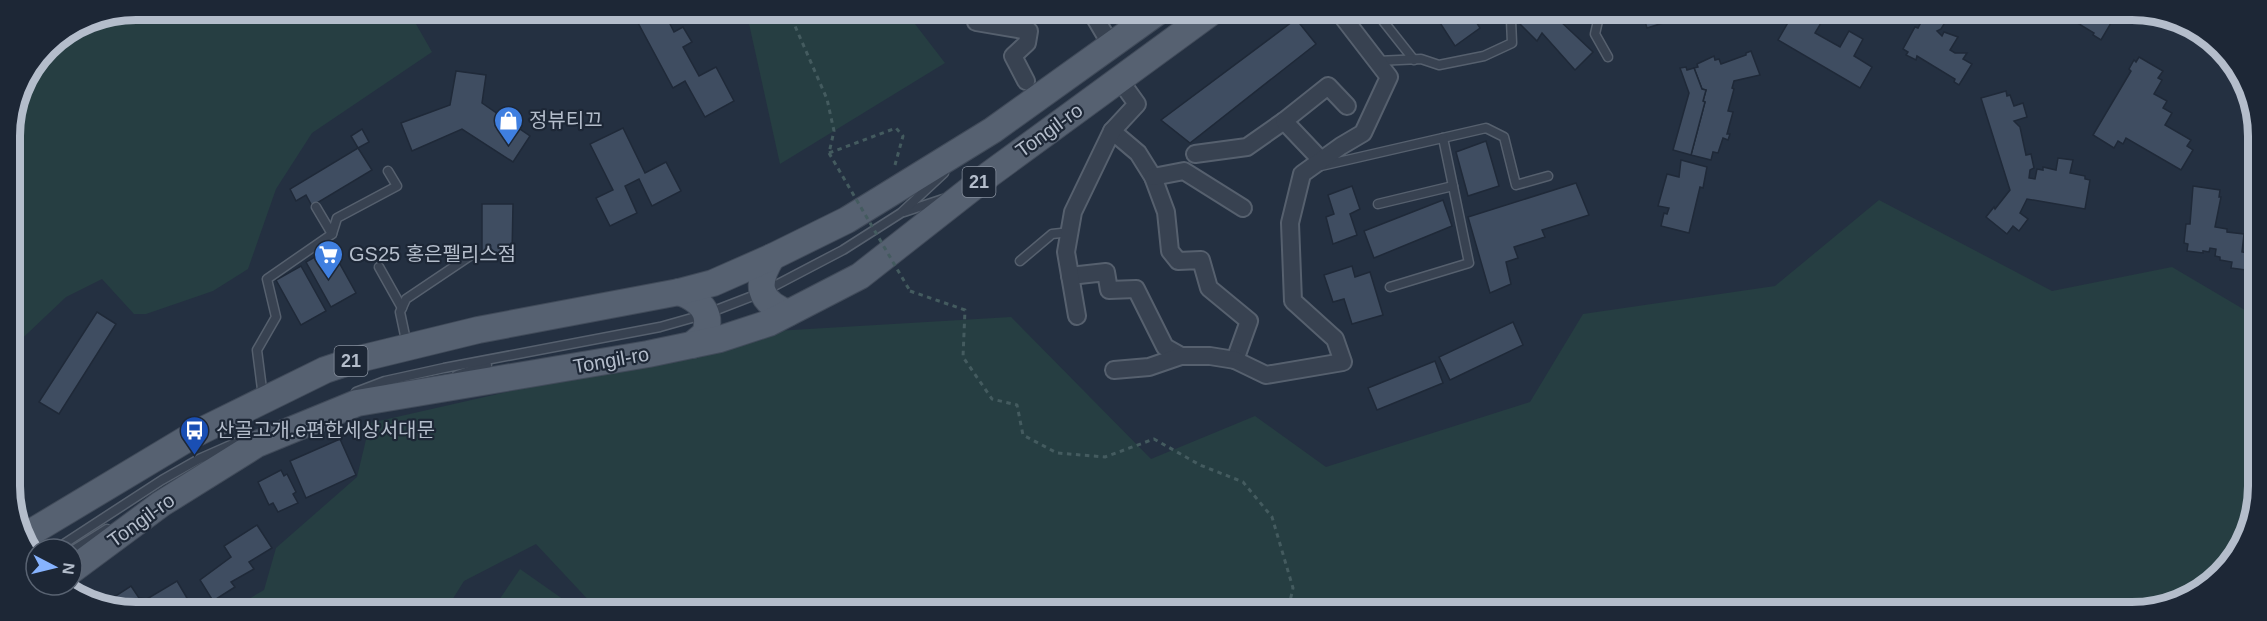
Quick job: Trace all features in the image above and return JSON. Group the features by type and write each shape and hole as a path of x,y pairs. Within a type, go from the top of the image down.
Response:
{"main road":[{"name":"Tongil-ro","path":"30,533 195,434 325,370 355,360 478,330 679,292 713,283 772,257 847,220 993,130 1146,20"},
{"name":"Tongil-ro","path":"84,561 161,504 257,444 357,403 692,345 734,336 788,313 860,276 965,193 1201,20"},
{"path":"772,257 762,272 763,292 768,303 788,313"},
{"path":"679,292 700,302 706,314 708,326 705,334 692,345"}],"street":[{"path":"976,20 976,22 1029,31 1027,43 1013,56 1026,81"},
{"path":"1096,20 1111,45"},
{"path":"1114,370 1149,367 1181,356 1210,356 1235,360 1266,375 1343,362 1335,339 1293,301 1290,223 1302,174 1363,133 1389,76 1345,20"},
{"name":"Tongil-ro","path":"1077,316 1066,252 1073,212 1112,131 1137,104 1119,79"},
{"path":"1195,154 1247,147 1328,86 1347,106"},
{"path":"1284,121 1315,164"},
{"name":"Tongil-ro","path":"1112,131 1138,153 1153,177 1166,212 1170,251 1178,261 1201,260 1209,288 1249,321 1235,360"},
{"path":"1153,177 1184,171 1243,208"},
{"path":"1071,276 1106,272 1108,290 1136,289 1165,347 1181,356"}],"lane":[{"path":"1382,20 1414,60"},
{"path":"1377,61 1421,59 1438,65 1484,56 1512,43 1511,20"},
{"path":"1598,20 1595,34 1608,57"},
{"path":"1315,164 1486,128 1504,137 1516,184 1548,176"},
{"path":"346,396 385,381 660,327 706,314 763,292 843,250 901,213 993,130"},
{"path":"1390,287 1469,263 1443,138"},
{"path":"264,399 257,350 276,317 267,279 332,234 337,218 397,186 388,171"},
{"path":"1378,204 1453,186"},
{"path":"901,213 965,193"},
{"path":"316,207 332,234"},
{"path":"1020,261 1052,234 1070,232"},
{"path":"407,347 400,312 406,299 470,256"},
{"path":"379,267 402,308"},
{"path":"390,398 513,356"},
{"path":"74,537 162,480 199,459 248,437"},
{"path":"84,544 120,521 161,504"}],"path":[{"path":"792,20 827,99 834,131 829,153 910,291 965,310 963,357 992,399 1017,405 1023,435 1057,453 1105,457 1154,439 1200,465 1243,482 1272,517 1293,588 1290,601"},
{"path":"829,153 896,128 903,136 892,169"}],"green space":[{"path":"121,20 414,20 432,52 312,133 276,189 248,269 213,291 146,314 134,314 102,279 66,297 20,341 20,121 28,91 44,65 59,48 84,32"},
{"path":"748,20 912,20 945,63 780,164"},
{"path":"1879,200 2052,291 2172,267 2248,312 2247,500 2239,530 2228,550 2219,562 2189,586 2161,598 2139,601 590,602 536,544 464,581 451,602 243,602 264,590 276,548 357,477 370,423 775,331 1011,317 1151,459 1255,416 1326,467 1530,402 1583,314 1775,286"},
{"path":"520,569 567,602 498,602"}],"building":[{"path":"637,20 668,20 674,32 683,27 692,42 683,47 699,76 716,67 734,101 705,117 685,81 673,88"},
{"path":"1295,20 1316,44 1190,143 1161,120"},
{"path":"1438,20 1475,20 1480,28 1455,46"},
{"path":"1523,20 1559,20 1593,52 1575,70 1542,33 1537,41 1520,24"},
{"path":"1644,20 1672,20 1647,28"},
{"path":"1790,20 1823,20 1815,33 1840,47 1849,31 1863,39 1854,56 1872,67 1860,88 1778,40"},
{"path":"1922,20 1944,20 1941,29 1937,31 1942,36 1944,32 1958,37 1950,50 1955,53 1967,53 1963,59 1972,64 1959,85 1954,82 1955,79 1917,56 1916,60 1906,55 1908,52 1903,49 1915,27 1918,28"},
{"path":"2073,20 2113,20 2101,40 2093,35 2094,33"},
{"path":"1751,51 1760,75 1734,81 1728,111 1733,112 1727,134 1730,134 1728,140 1723,138 1718,153 1713,152 1711,160 1691,155 1706,90 1702,89 1694,68 1698,67 1697,64 1714,56 1715,60 1719,59 1721,64"},
{"path":"2139,57 2163,71 2158,78 2162,80 2154,94 2167,101 2163,108 2172,113 2165,125 2191,140 2187,146 2193,150 2181,170 2126,138 2123,144 2118,141 2114,148 2093,135 2131,71 2129,69 2134,60 2136,62"},
{"path":"1686,67 1687,70 1694,68 1702,89 1706,90 1691,155 1673,150 1689,93 1680,68"},
{"path":"456,71 486,75 482,103 530,136 513,162 462,129 412,151 401,123 450,105"},
{"path":"2006,91 2014,106 2023,103 2027,117 2014,121 2020,127 2026,155 2031,154 2034,168 2030,170 2029,178 2035,179 2037,169 2043,170 2043,167 2056,170 2058,158 2073,160 2070,173 2085,176 2085,179 2090,180 2085,209 2027,199 2020,213 2028,219 2019,231 2013,226 2007,234 1986,217 2010,190 1981,98"},
{"path":"623,128 645,173 666,162 681,191 652,206 639,179 625,186 637,213 610,226 596,198 613,190 590,144"},
{"path":"362,129 369,142 358,148 351,136"},
{"path":"1486,141 1499,186 1468,196 1456,152"},
{"path":"358,148 372,170 312,206 306,195 296,201 290,189"},
{"path":"1681,160 1707,167 1689,233 1661,226 1664,213 1667,214 1669,208 1658,206 1667,174 1679,177"},
{"path":"1576,183 1589,215 1542,230 1545,237 1514,247 1518,258 1506,262 1511,284 1490,293 1468,217"},
{"path":"1352,186 1360,209 1350,214 1357,235 1333,244 1326,217 1334,214 1328,195"},
{"path":"2193,186 2220,190 2219,197 2221,197 2215,227 2227,229 2227,232 2244,234 2242,252 2248,253 2246,270 2231,268 2232,262 2220,260 2220,257 2215,256 2216,249 2210,248 2209,252 2203,251 2203,253 2187,251 2188,244 2184,243 2186,224 2190,224"},
{"path":"1443,200 1452,226 1374,258 1364,231"},
{"path":"482,204 513,204 512,254 482,254"},
{"path":"331,248 356,293 331,307 306,262"},
{"path":"301,266 326,311 301,325 276,280"},
{"path":"1352,266 1355,277 1370,272 1383,315 1352,324 1344,299 1333,302 1324,275"},
{"path":"97,312 116,324 59,414 39,402"},
{"path":"1513,322 1523,345 1450,380 1439,357"},
{"path":"1435,361 1443,383 1377,410 1368,388"},
{"path":"340,439 356,475 306,498 290,461"},
{"path":"281,470 284,476 287,474 296,492 293,494 298,503 278,512 273,503 269,505 258,482"},
{"path":"257,525 272,548 249,562 254,569 231,582 235,587 213,601 200,580 231,557 224,546"},
{"path":"177,581 187,598 180,602 136,602 111,599 131,586 139,598 147,599"}],"place":[{"name":"정뷰티끄","path":"508,146"},
{"name":"GS25 홍은펠리스점","path":"328,280"},
{"name":"산골고개.e편한세상서대문","path":"195,456"}]}
